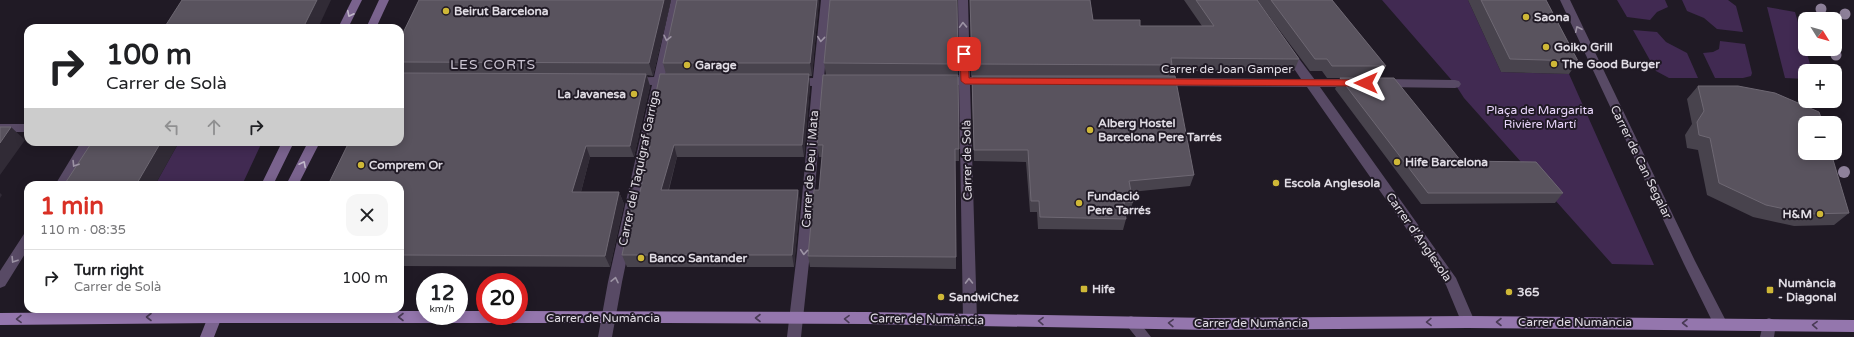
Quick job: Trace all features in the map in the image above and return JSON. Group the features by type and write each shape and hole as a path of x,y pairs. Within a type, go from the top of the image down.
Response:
{"main road":[{"path":"345,24 356,0"},
{"path":"373,24 384,0"},
{"path":"269,181 286,146"},
{"path":"294,181 312,146"},
{"name":"Carrer de Numància","path":"0,319 187,313"},
{"path":"207,337 218,313"},
{"name":"Carrer de Numància","path":"283,313 1218,324 1468,322 1720,323 1768,330 1854,326"}],"street":[{"name":"Carrer del Taquígraf Garriga","path":"605,337 657,81 676,0"},
{"name":"Carrer de Deu i Mata","path":"794,337 802,283 817,82 826,0"},
{"name":"Carrer de Solà","path":"962,0 970,320"},
{"name":"Carrer de Can Segalar","path":"1564,0 1690,264 1720,323"},
{"name":"Carrer d'Anglesola","path":"1283,44 1451,282 1468,322"},
{"path":"618,80 689,81"},
{"path":"934,81 996,81"},
{"path":"785,82 848,82"},
{"name":"Carrer de Joan Gamper","path":"1145,82 1455,84"},
{"path":"0,128 24,128"},
{"path":"63,181 85,146"},
{"path":"0,282 24,244"},
{"path":"1132,322 1144,337"}],"green space":[{"name":"Plaça de Margarita Rivière Martí","path":"1382,0 1468,0 1501,72 1569,74 1654,265 1612,264 1464,98 1455,84"},
{"path":"1617,0 1665,0 1668,7 1657,12 1650,20 1627,17"},
{"path":"1682,0 1728,0 1736,6 1743,32 1717,29 1704,18 1687,11"},
{"path":"1767,7 1795,12 1798,22 1798,56 1808,56 1810,64 1798,64 1798,79 1785,78"},
{"path":"1633,30 1657,32 1666,42 1687,53 1698,78 1669,78 1656,71"},
{"path":"1720,41 1745,44 1752,73 1751,76 1743,78 1715,78 1703,53 1713,52 1719,49"},
{"path":"177,146 260,146 244,181 157,181"}],"building":[{"path":"182,0 317,0 305,24 167,24"},
{"path":"419,0 664,0 649,63 404,62 404,31"},
{"path":"677,0 817,0 810,63 663,63"},
{"path":"830,0 957,0 958,64 824,63"},
{"path":"970,0 1090,0 1093,20 1140,20 1140,26 1214,26 1196,0 1257,0 1299,59 1171,58 1172,65 972,64"},
{"path":"1271,0 1332,0 1386,66 1332,66 1327,59 1315,59"},
{"path":"1481,0 1546,0 1578,61 1510,59"},
{"path":"404,73 646,74 630,146 586,146 572,192 619,192 605,256 404,255 404,181 330,181 347,146 404,146"},
{"path":"660,74 809,74 802,145 674,145 661,190 798,190 792,255 622,255 635,192 640,192 650,146 645,145"},
{"path":"823,75 958,75 959,149 955,149 956,257 808,256 814,190 819,190 823,145 817,145"},
{"path":"972,76 1175,76 1194,175 1129,181 1133,202 1124,202 1126,219 1040,217 1039,201 1031,201 1028,150 974,150"},
{"path":"1340,78 1394,78 1461,161 1536,162 1563,193 1428,193"},
{"path":"1698,86 1738,86 1775,93 1798,103 1798,108 1810,108 1819,112 1820,116 1798,116 1798,160 1833,160 1849,213 1808,214 1766,205 1719,183 1710,138 1699,135 1697,122 1704,111"},
{"path":"0,127 11,127 0,143"},
{"path":"89,146 159,146 138,181 67,181"}],"place":[{"name":"Beirut Barcelona","path":"446,11"},
{"name":"Saona","path":"1526,17"},
{"name":"Goiko Grill","path":"1546,47"},
{"name":"The Good Burger","path":"1554,64"},
{"name":"Garage","path":"687,65"},
{"name":"La Javanesa","path":"634,94"},
{"name":"Alberg Hostel Barcelona Pere Tarrés","path":"1090,130"},
{"name":"Hife Barcelona","path":"1397,162"},
{"name":"Comprem Or","path":"361,165"},
{"name":"Escola Anglesola","path":"1276,183"},
{"name":"Fundació Pere Tarrés","path":"1079,203"},
{"name":"H&M","path":"1820,214"},
{"name":"Banco Santander","path":"641,258"},
{"name":"Hife","path":"1084,289"},
{"name":"Numància - Diagonal","path":"1770,290"},
{"name":"365","path":"1509,292"},
{"name":"SandwiChez","path":"941,297"}],"district":[{"name":"LES CORTS","path":"493,64"}],"route":[{"path":"964,54 965,81 1366,83"}]}
